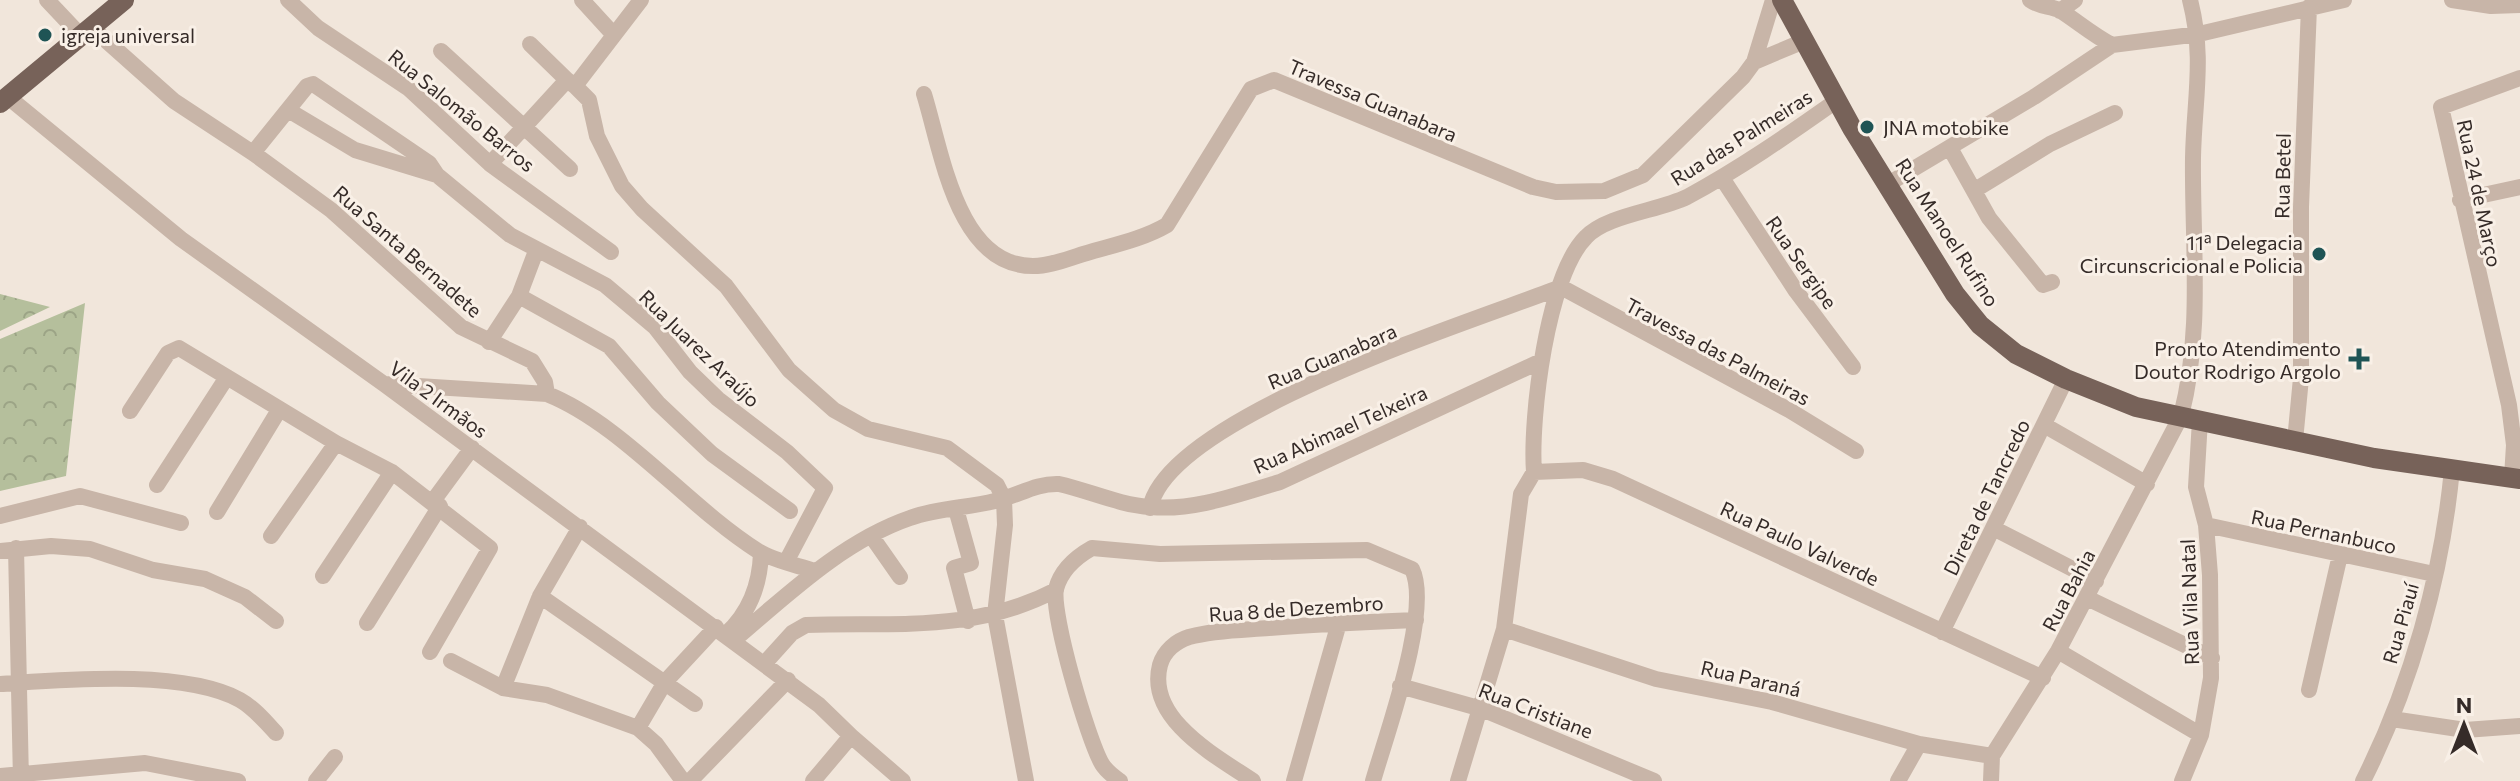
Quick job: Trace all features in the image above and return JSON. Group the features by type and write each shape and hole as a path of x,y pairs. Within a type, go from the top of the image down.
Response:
{"main road":[{"path":"4,100 124,0"},
{"name":"Rua Manoel Rufino","path":"1783,1 1836,101 1955,294 1980,325 2016,354 2103,395 2190,418 2374,458 2516,478"}],"street":[{"name":"Rua Santa Bernadete","path":"47,0 174,101 331,210 448,316 489,342 532,361 545,382 547,394"},
{"name":"Rua Salomão Barros","path":"288,0 318,28 408,88 490,164 611,252"},
{"path":"582,0 613,34"},
{"path":"490,164 571,83 641,0"},
{"path":"2030,0 2041,8 2060,11 2084,30 2112,45"},
{"path":"2060,11 2075,0"},
{"path":"2190,0 2199,34 2201,71 2193,161 2194,340 2190,418"},
{"path":"1888,184 2112,45 2199,34 2344,0"},
{"path":"2452,0 2491,6 2520,5"},
{"name":"Travessa Guanabara","path":"924,94 960,208 973,234 997,258 1032,266 1048,265 1131,240 1167,225 1244,100 1261,82 1274,80 1522,183 1580,193 1604,191 1643,175 1754,62 1783,1"},
{"name":"Rua Betel","path":"2295,441 2302,366 2301,191 2309,7"},
{"name":"Travessa Guanabara","path":"1754,62 1804,41"},
{"path":"530,44 589,100 597,136 622,186 642,209 726,286 789,370 834,410 868,429 947,448 997,485 1004,499 1005,525 995,615 1026,781"},
{"path":"441,51 570,169"},
{"name":"Rua 24 de Março","path":"2516,478 2509,405 2441,107 2520,78"},
{"path":"253,153 307,86 319,86 429,163 437,175"},
{"name":"Vila 2 Irmãos","path":"4,100 181,239 788,680 903,781"},
{"name":"Rua das Palmeiras","path":"1458,781 1504,629 1521,494 1534,472 1539,362 1561,287 1577,248 1594,230 1659,209 1722,178 1836,101"},
{"name":"Rua Juarez Araújo","path":"288,110 355,150 437,175 485,217 536,251 605,285 655,327 690,372 753,428 787,452 825,488 786,562"},
{"path":"1975,190 2050,144 2115,113"},
{"path":"1950,148 2005,241 2043,285 2052,282"},
{"name":"Rua Sergipe","path":"1722,178 1796,291 1853,367"},
{"path":"2460,200 2520,187"},
{"path":"489,342 519,296 536,251"},
{"name":"Travessa das Palmeiras","path":"1561,287 1789,410 1856,451"},
{"name":"Rua Guanabara","path":"1150,508 1157,486 1202,445 1288,392 1561,287"},
{"path":"519,296 609,346 658,403 712,454 790,511"},
{"path":"130,411 168,353 176,347 336,443 392,472 436,504 490,548 430,652"},
{"name":"Rua Abimael Telxeira","path":"725,634 815,571 912,517 1004,499 1030,487 1059,484 1150,508 1185,506 1280,482 1539,362"},
{"path":"157,485 227,377"},
{"name":"Direta de Tancredo","path":"1942,632 2066,379"},
{"path":"384,384 547,394 584,411 689,501 761,553 815,571"},
{"path":"217,512 279,410"},
{"name":"Rua Bahia","path":"1992,756 2043,678 2147,484 2190,418"},
{"name":"Rua Vila Natal","path":"2182,781 2201,735 2212,658 2206,525 2196,487 2190,418"},
{"path":"2044,425 2147,484"},
{"path":"271,536 336,443"},
{"path":"367,623 472,448"},
{"name":"Rua Piauí","path":"2363,781 2392,719 2434,574 2452,469"},
{"name":"Rua Paulo Valverde","path":"1534,472 1583,470 1613,479 2043,678"},
{"path":"323,576 392,472"},
{"path":"0,516 80,496 181,523"},
{"path":"956,509 971,563 954,568 968,621"},
{"name":"Rua Pernanbuco","path":"2206,525 2434,574"},
{"path":"503,688 540,596 580,527"},
{"path":"1993,528 2096,581"},
{"path":"872,537 900,577"},
{"path":"22,778 19,683 8,550 74,546 153,570 205,579 245,597 276,621"},
{"path":"1120,781 1101,762 1091,738 1059,625 1056,590 1071,563 1092,548 1160,554 1367,550 1412,569 1418,587 1416,620 1373,781"},
{"path":"638,728 665,682 737,624 755,590 761,553"},
{"path":"2309,690 2340,555"},
{"path":"765,663 792,633 806,625 968,621 995,615 1056,590"},
{"path":"540,596 608,647 695,704"},
{"path":"2087,598 2212,658"},
{"name":"Rua 8 de Dezembro","path":"1253,781 1174,720 1161,701 1157,681 1161,662 1169,648 1187,637 1339,623 1416,620"},
{"path":"1294,781 1339,623"},
{"name":"Rua Paraná","path":"1504,629 1635,673 1772,702 1919,744 1992,756"},
{"path":"2058,651 2201,735"},
{"path":"451,661 503,688 547,695 638,728 656,744 683,781"},
{"path":"0,684 120,680 193,686 239,700 276,733"},
{"path":"690,781 788,680"},
{"name":"Rua Cristiane","path":"1400,686 1482,709 1654,781"},
{"path":"2392,719 2465,730 2520,726"},
{"path":"813,781 850,734"},
{"path":"1898,781 1919,744"},
{"path":"1991,781 1992,756"},
{"path":"316,781 335,757"},
{"path":"0,776 22,778 145,763 238,781"}],"green space":[{"path":"0,294 50,307 0,331"},
{"path":"85,303 66,476 0,491 0,339"}],"place":[{"name":"igreja universal","path":"45,35"},
{"name":"JNA motobike","path":"1867,127"},
{"name":"11ª Delegacia Circunscricional e Policia","path":"2319,254"},
{"name":"Pronto Atendimento Doutor Rodrigo Argolo","path":"2359,359"}]}
